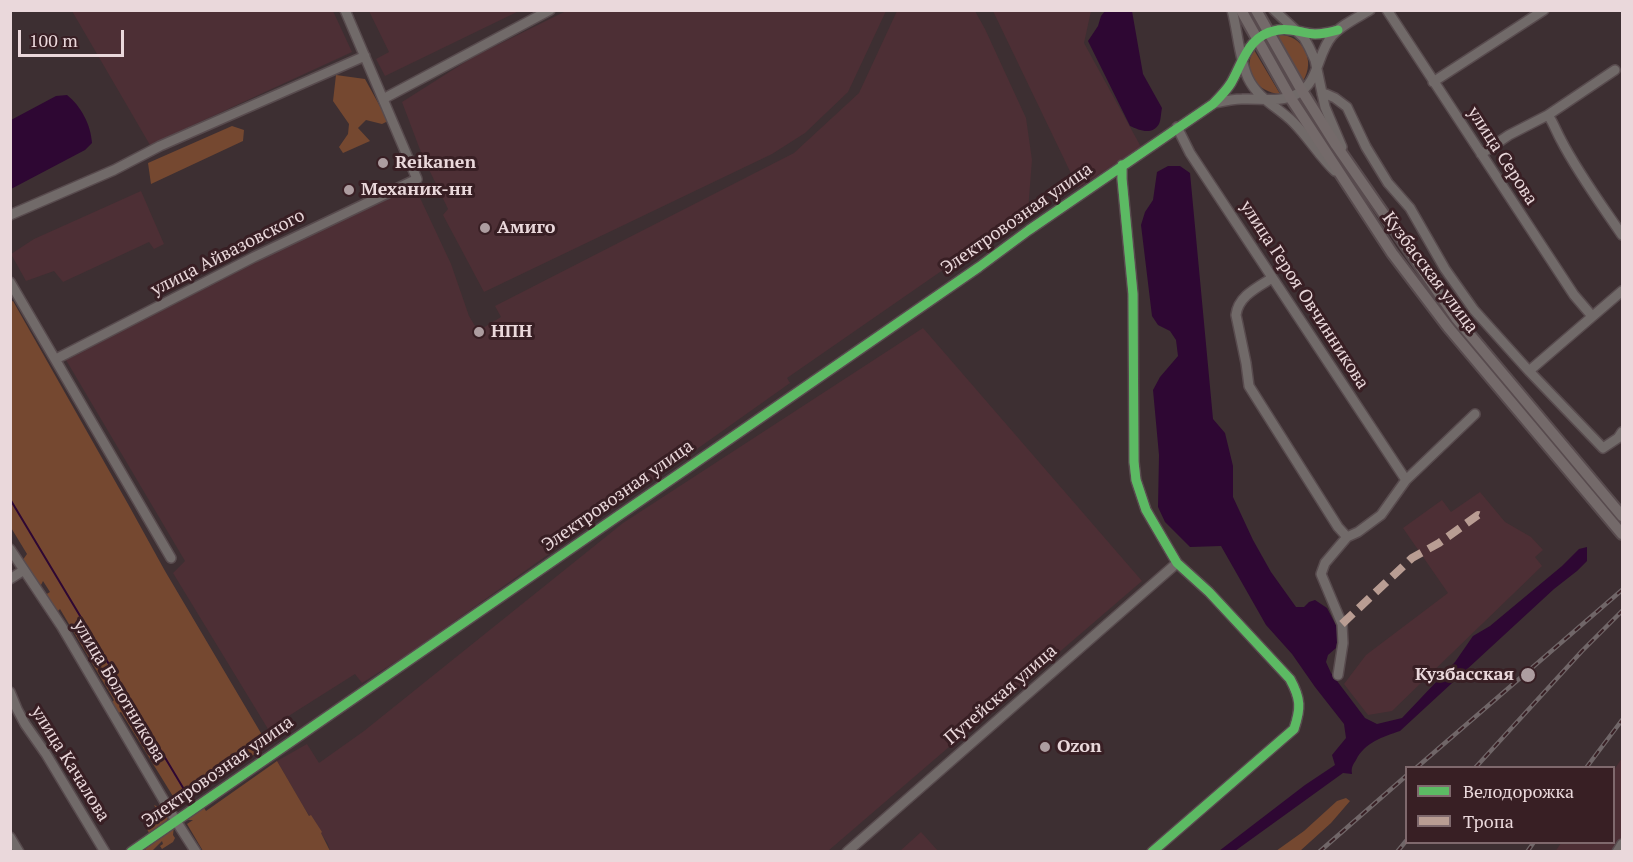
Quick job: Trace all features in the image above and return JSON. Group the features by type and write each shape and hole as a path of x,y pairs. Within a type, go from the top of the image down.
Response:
{"main road":[{"name":"Кузбасская улица","path":"1241,10 1290,97 1392,253 1448,327 1623,534"},
{"name":"Кузбасская улица","path":"1256,10 1302,92 1456,318 1623,516"}],"street":[{"path":"345,10 383,99 550,10"},
{"path":"1232,10 1244,70 1251,85 1263,99 1291,120 1310,140 1322,159 1341,177"},
{"path":"1274,10 1304,38 1309,47 1317,68 1325,107 1354,170"},
{"path":"1213,104 1225,100 1290,97 1302,92 1313,78 1322,51 1331,36 1370,10"},
{"name":"улица Серова","path":"1387,10 1574,295 1592,316"},
{"path":"1433,82 1544,10"},
{"path":"1213,104 1225,92 1248,48 1257,40 1278,30 1288,29 1315,34 1338,30"},
{"path":"10,215 364,56"},
{"path":"1481,154 1509,135 1548,115 1615,70"},
{"name":"Кузбасская улица","path":"1322,94 1335,98 1347,107 1366,147 1388,183 1410,208 1453,282 1474,310 1603,448 1623,432"},
{"name":"улица Айвазовского","path":"57,359 254,257 417,179 383,99"},
{"name":"Электровозная улица","path":"131,852 1213,104"},
{"path":"1548,115 1593,192 1623,235"},
{"name":"улица Героя Овчинникова","path":"1177,127 1190,153 1406,480"},
{"path":"1122,165 1133,294 1133,443 1136,480 1146,510 1177,563 1209,592 1290,679 1300,706 1294,729 1152,852"},
{"path":"1272,278 1245,296 1237,308 1236,315 1249,386 1338,527 1347,537"},
{"path":"10,282 171,558"},
{"path":"1529,371 1623,291"},
{"path":"1338,675 1343,643 1342,624 1321,574 1325,563 1347,537 1381,515 1406,480 1475,414"},
{"name":"улица Болотникова","path":"10,549 62,627 196,852"},
{"name":"Путейская улица","path":"848,852 1177,563"},
{"path":"10,579 24,570"},
{"name":"улица Качалова","path":"10,692 16,709 105,852"},
{"path":"10,837 19,852"},
{"path":"1617,852 1623,844"}],"shaded area":[{"path":"72,11 333,11 352,52 150,145"},
{"path":"369,11 519,11 385,76 376,59 389,52"},
{"path":"566,11 886,11 848,92 805,133 772,154 484,292 443,215 448,209 422,155 402,102 473,57"},
{"path":"897,11 975,11 1026,118 1032,160 1028,211 787,378 790,383 408,654 362,683 355,674 268,729 173,573 185,561 66,360 287,243 414,185 451,264 469,316 478,331 501,317 495,306 794,153 859,93"},
{"path":"993,11 1091,11 1084,43 1141,147 1078,188"},
{"path":"1105,11 1132,11 1143,74 1162,108 1159,124 1153,130 1145,131 1130,126 1088,41"},
{"path":"1275,35 1292,38 1304,49 1308,64 1303,81"},
{"path":"1254,50 1280,94 1258,85 1250,73 1250,58"},
{"path":"336,75 365,79 388,121 382,124 366,120 358,128 370,141 343,153 339,147 348,134 349,124 333,101"},
{"path":"67,95 84,116 90,129 92,143 85,150 11,189 11,120 56,96"},
{"path":"232,126 244,130 243,141 151,184 148,163"},
{"path":"1168,166 1180,166 1190,173 1213,419 1225,433 1233,466 1233,497 1271,572 1296,607 1304,607 1315,600 1327,608 1339,631 1336,648 1328,655 1326,662 1331,673 1365,718 1377,724 1402,718 1455,662 1473,636 1490,626 1579,549 1587,547 1587,561 1577,571 1554,589 1400,731 1375,741 1364,749 1353,765 1352,774 1343,773 1235,851 1219,851 1305,785 1335,765 1332,755 1346,738 1344,724 1292,654 1266,625 1221,546 1190,547 1165,522 1158,507 1159,455 1153,390 1160,377 1178,356 1176,340 1170,331 1158,325 1152,316 1141,225 1145,212 1153,200 1157,172"},
{"path":"141,191 164,244 154,249 149,242 63,282 54,271 26,281 11,254 34,239"},
{"path":"13,301 165,571 268,745 179,806 121,712 116,714 110,705 114,700 60,609 56,613 45,595 50,592 43,581 40,587 22,561 27,554 10,526 10,302"},
{"path":"923,328 1142,581 828,851 330,851 328,844 277,761 307,744 319,763 364,731 623,523"},
{"path":"1480,492 1505,522 1531,537 1543,550 1535,557 1542,566 1392,711 1368,715 1344,684 1366,655 1448,593 1403,528 1442,500 1451,512"},
{"path":"1622,758 1622,839 1614,851 1555,852 1560,844 1615,844 1615,768"},
{"path":"277,761 309,816 311,815 322,832 330,851 203,851 187,824 193,820 184,820 182,817 186,807 199,800 206,811"},
{"path":"1346,798 1350,801 1331,823 1300,851 1276,851 1304,831 1337,801"},
{"path":"163,802 165,808 162,809 168,819 161,826 174,826 175,838 162,849 160,846 163,844 162,841 152,851 147,851 143,847 149,841 147,829 149,823 154,822 160,815 154,805 159,807 159,804"},
{"path":"921,832 938,851 900,851"}],"waterway":[{"path":"10,499 185,791"}],"railway":[{"path":"1418,766 1622,590"},
{"path":"1477,766 1582,651 1622,611"},
{"path":"1588,766 1622,720"},
{"path":"1319,852 1405,777"},
{"path":"1397,852 1405,842"},
{"path":"1527,852 1533,844"}],"marked path":[{"path":"1342,624 1412,558 1439,543 1478,515 1483,517"}],"cycle path":[{"path":"131,852 1213,104 1229,86 1248,50 1260,37 1283,29 1315,34 1338,30"},
{"path":"1122,165 1133,294 1136,480 1146,510 1177,563 1209,592 1290,679 1299,704 1294,729 1152,852"}],"place":[{"name":"Reikanen","path":"383,163"},
{"name":"Механик-нн","path":"349,190"},
{"name":"Амиго","path":"485,228"},
{"name":"НПН","path":"479,332"},
{"name":"Кузбасская","path":"1528,675"},
{"name":"Ozon","path":"1045,747"}]}
